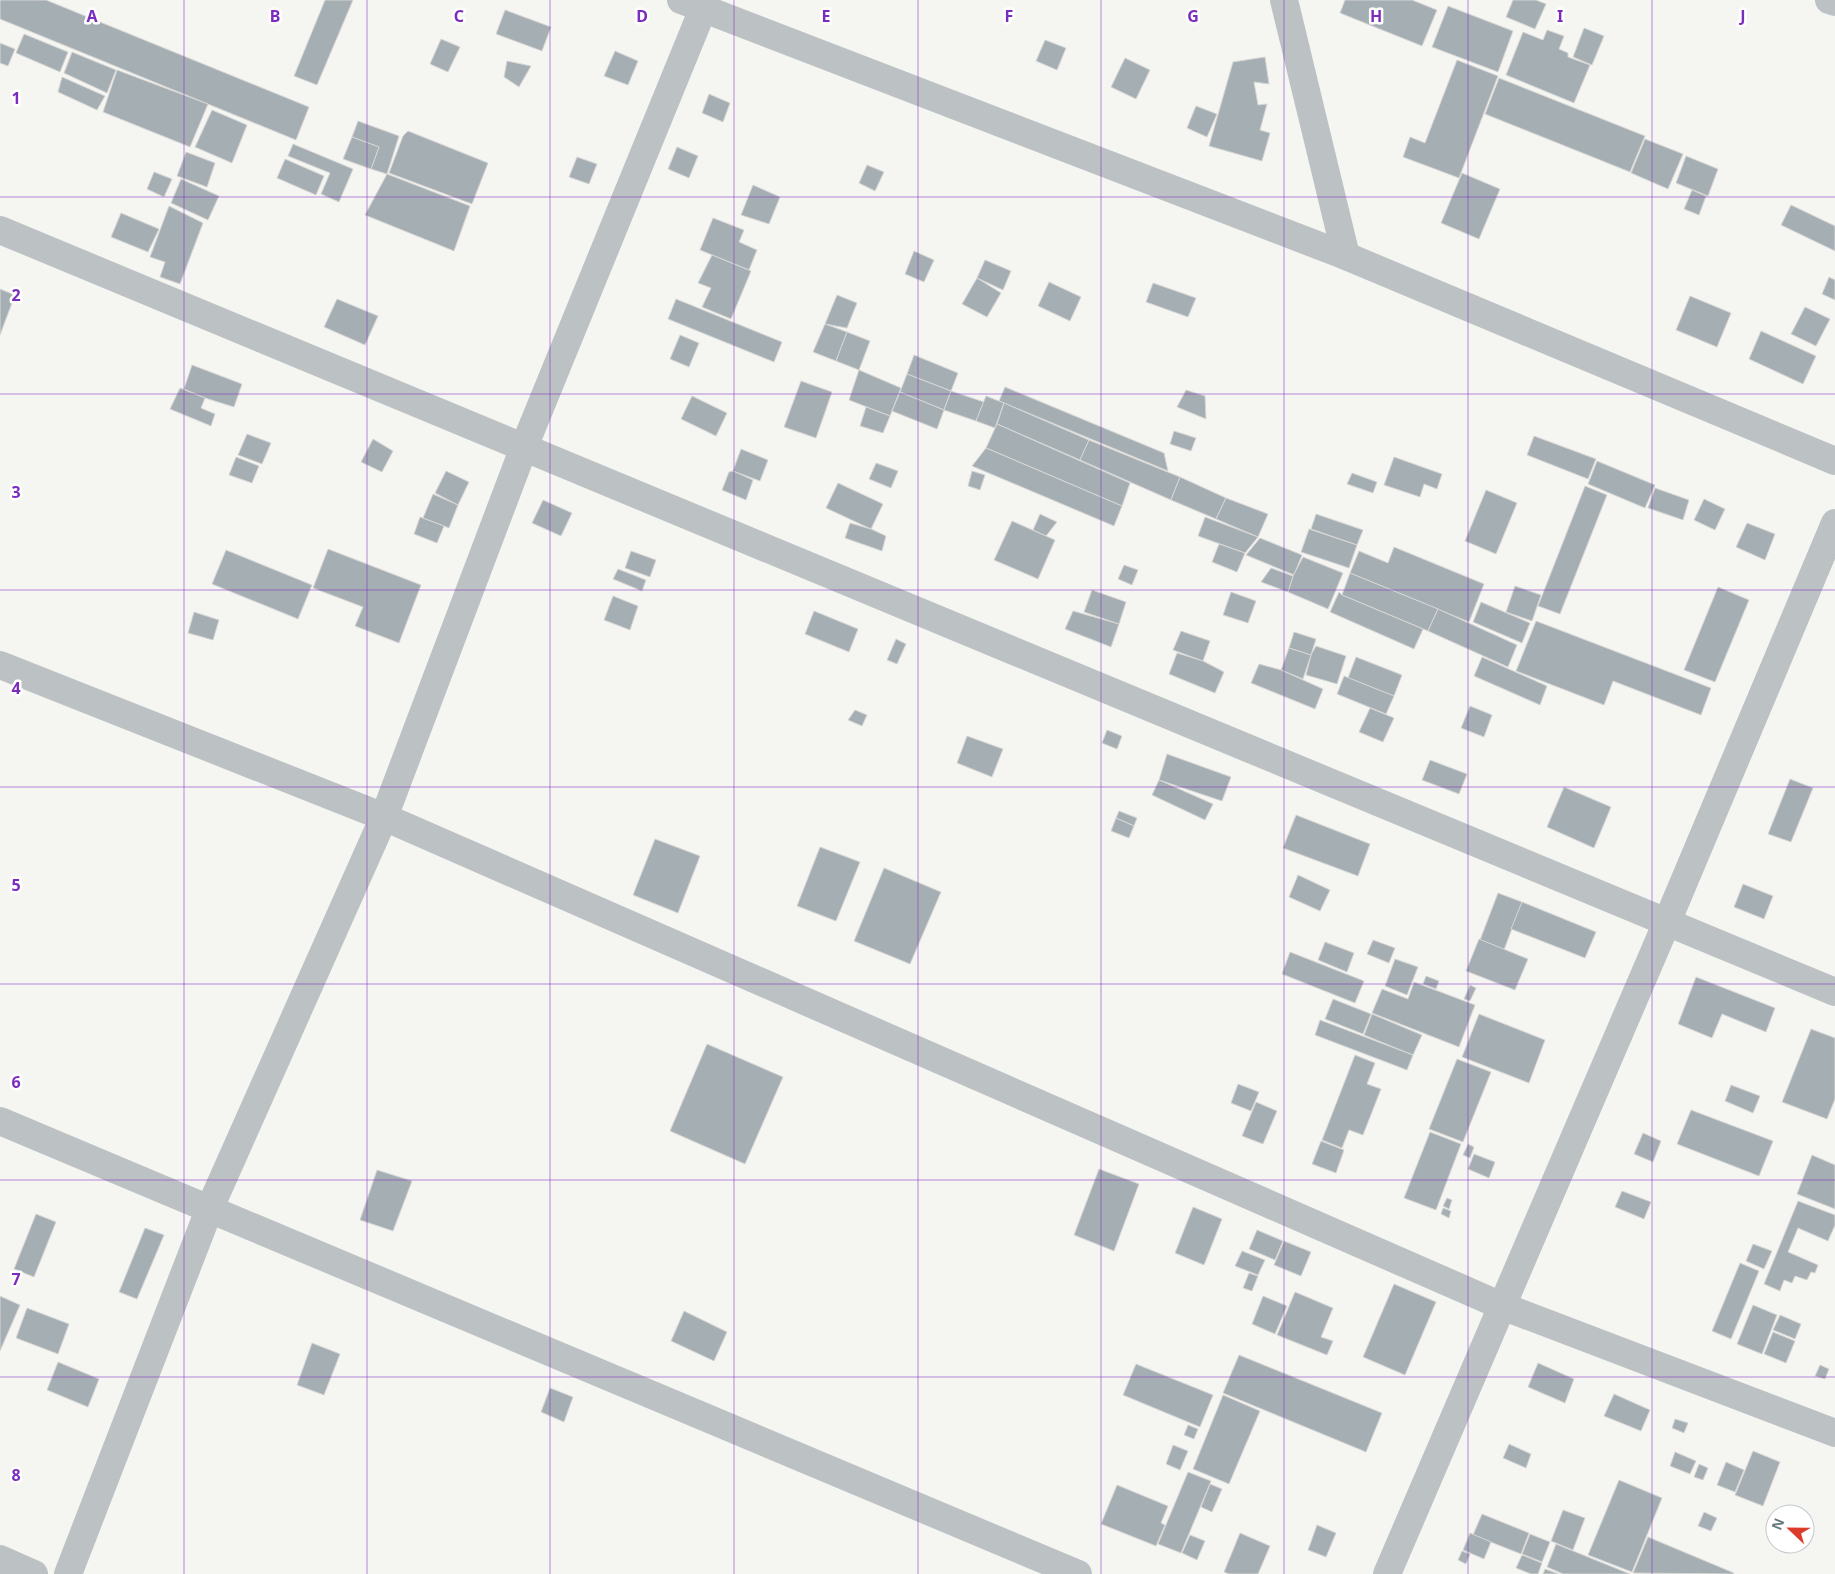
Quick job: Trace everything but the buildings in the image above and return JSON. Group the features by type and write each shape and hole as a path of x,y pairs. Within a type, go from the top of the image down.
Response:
{"street":[{"path":"1284,0 1346,256"},
{"path":"1829,0 1835,2"},
{"path":"68,1574 209,1210 384,817 692,5 1346,256 1835,461"},
{"path":"0,230 1835,992"},
{"path":"1387,1574 1668,922 1835,522"},
{"path":"0,665 384,817 1502,1306 1835,1433"},
{"path":"0,1121 1078,1574"},
{"path":"0,1559 34,1574"}]}
